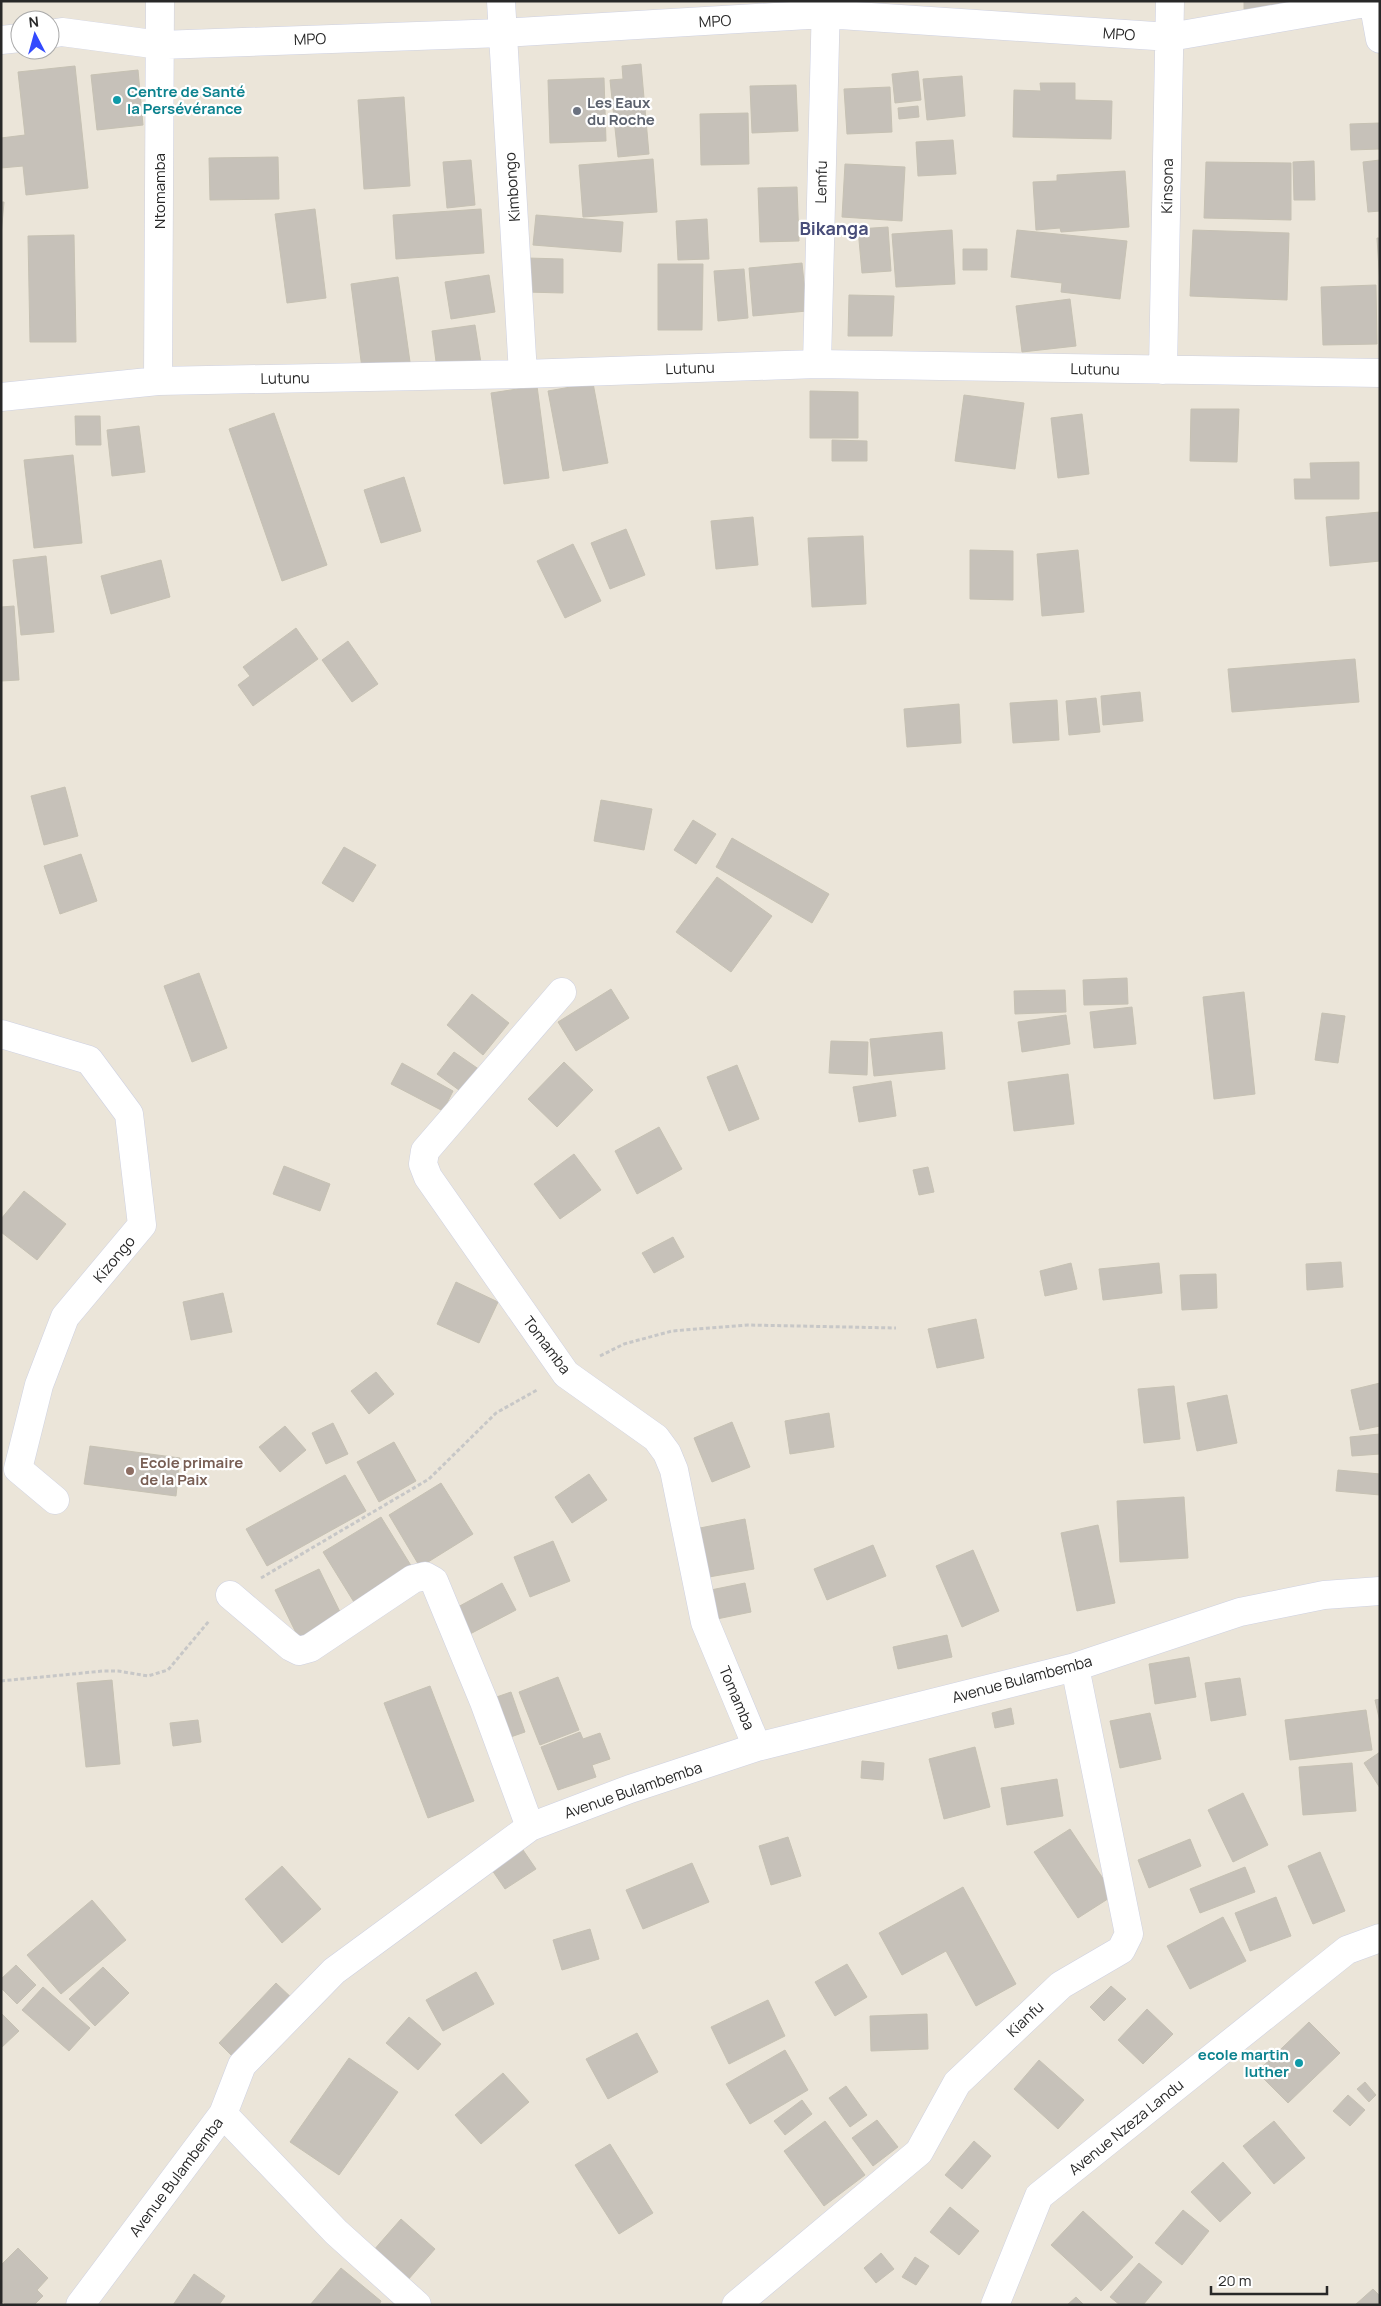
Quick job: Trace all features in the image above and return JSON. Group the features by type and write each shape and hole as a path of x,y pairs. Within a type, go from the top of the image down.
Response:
{"street":[{"name":"Ntomamba","path":"158,381 160,1"},
{"name":"Kimbongo","path":"501,1 523,374"},
{"name":"Kinsona","path":"1163,370 1170,1"},
{"name":"MPO","path":"60,32 160,45 502,33 826,8 1170,37 1374,2"},
{"path":"1374,2 1380,39"},
{"name":"Lemfu","path":"817,364 826,8"},
{"name":"Lutunu","path":"1,397 158,381 523,374 817,364 1380,373"},
{"name":"Tomamba","path":"562,992 424,1151 423,1164 428,1177 566,1374 656,1438 667,1453 674,1470 705,1622 757,1747"},
{"name":"Kizongo","path":"1,1034 89,1060 129,1114 142,1225 65,1317 39,1385 18,1469 56,1500"},
{"path":"230,1595 299,1652 310,1648 413,1579 425,1576 434,1581 484,1702 530,1827"},
{"name":"Avenue Bulambemba","path":"80,2305 223,2114 232,2086 242,2065 334,1971 530,1827 630,1789 757,1747 1075,1667 1240,1612 1324,1595 1380,1591"},
{"name":"Kianfu","path":"736,2305 919,2152 957,2083 1061,1985 1121,1950 1130,1934 1075,1667"},
{"name":"Avenue Nzeza Landu","path":"995,2305 1039,2196 1347,1950 1380,1938"},
{"path":"223,2114 336,2232 417,2305"}],"path":[{"path":"1,1681 118,1671 148,1676 168,1670 230,1595 429,1479 496,1413 624,1344 672,1331 748,1325 896,1328"}],"building":[{"path":"1244,1 1287,1 1287,9 1244,9"},
{"path":"641,64 649,154 618,157 610,80 623,79 622,66"},
{"path":"75,66 88,188 26,195 23,166 1,168 1,138 25,135 18,72"},
{"name":"Centre de Santé la Persévérance","path":"138,70 143,125 97,130 91,75"},
{"path":"918,71 921,100 895,103 892,74"},
{"path":"962,76 965,116 927,120 923,79"},
{"name":"Les Eaux du Roche","path":"604,78 606,141 550,143 548,80"},
{"path":"1040,83 1075,83 1075,100 1112,101 1111,139 1013,137 1014,90 1041,91"},
{"path":"796,85 798,131 752,133 750,86"},
{"path":"890,87 892,132 847,134 844,89"},
{"path":"404,97 410,186 364,189 358,100"},
{"path":"918,106 919,117 899,119 898,108"},
{"path":"748,113 749,164 701,165 700,114"},
{"path":"1380,123 1380,149 1351,150 1350,124"},
{"path":"953,140 956,174 918,176 916,142"},
{"path":"278,157 279,199 210,200 209,158"},
{"path":"653,159 657,212 583,217 579,165"},
{"path":"471,160 475,205 447,208 443,162"},
{"path":"1380,160 1380,211 1368,212 1363,162"},
{"path":"1314,161 1315,200 1294,200 1293,162"},
{"path":"1206,162 1291,163 1291,220 1204,218"},
{"path":"845,164 905,167 902,221 842,217"},
{"path":"1125,171 1129,227 1061,232 1060,228 1036,230 1033,182 1057,181 1057,175"},
{"path":"797,187 799,241 760,242 758,188"},
{"path":"1,202 4,202 1,236"},
{"path":"315,209 326,298 287,303 275,214"},
{"path":"481,209 484,253 396,259 393,215"},
{"path":"536,215 623,222 621,252 533,245"},
{"path":"707,219 709,259 678,260 676,221"},
{"path":"888,227 891,271 862,273 858,229"},
{"path":"952,230 955,284 896,287 892,234"},
{"path":"1017,230 1127,241 1120,299 1061,292 1062,283 1011,277"},
{"path":"1193,230 1289,233 1287,300 1190,296"},
{"path":"74,235 76,342 30,342 28,236"},
{"path":"1377,238 1380,238 1380,285"},
{"path":"963,249 987,249 987,270 963,270"},
{"path":"527,258 563,259 563,293 526,292"},
{"path":"802,263 807,311 753,316 749,268"},
{"path":"658,264 703,264 702,330 658,330"},
{"path":"744,269 748,318 718,321 714,271"},
{"path":"489,275 495,312 451,319 445,282"},
{"path":"398,277 411,369 363,376 351,284"},
{"path":"1376,285 1377,344 1323,345 1321,287"},
{"path":"849,295 894,296 892,336 848,336"},
{"path":"1070,299 1076,346 1022,352 1016,306"},
{"path":"475,325 481,363 437,369 432,331"},
{"path":"593,383 608,463 563,471 548,391"},
{"path":"537,386 549,478 504,484 491,393"},
{"path":"810,391 858,392 858,438 810,438"},
{"path":"964,395 1024,403 1015,469 955,461"},
{"path":"1191,409 1239,409 1237,462 1190,461"},
{"path":"274,413 327,565 282,581 229,429"},
{"path":"1082,414 1089,474 1058,478 1051,418"},
{"path":"75,416 100,416 101,445 76,445"},
{"path":"139,426 145,472 112,476 107,430"},
{"path":"832,440 867,441 867,461 832,461"},
{"path":"73,455 82,543 34,548 24,460"},
{"path":"1359,462 1359,499 1295,499 1294,479 1311,479 1310,463"},
{"path":"404,477 421,531 381,543 364,490"},
{"path":"1380,512 1380,561 1330,566 1326,517"},
{"path":"753,517 758,565 716,569 711,521"},
{"path":"626,529 645,575 610,589 591,543"},
{"path":"863,536 866,604 812,607 808,538"},
{"path":"573,544 601,601 565,618 537,561"},
{"path":"970,550 1013,551 1013,600 970,599"},
{"path":"1078,550 1084,612 1042,616 1037,554"},
{"path":"46,556 54,632 21,635 13,560"},
{"path":"161,560 170,597 111,614 101,576"},
{"path":"14,606 19,680 1,681 1,607"},
{"path":"296,628 318,659 253,706 238,685 250,676 243,667"},
{"path":"348,641 378,684 352,702 322,660"},
{"path":"1355,659 1359,702 1232,712 1228,669"},
{"path":"1140,692 1143,721 1103,725 1101,696"},
{"path":"1096,698 1100,732 1069,735 1066,701"},
{"path":"1057,700 1059,740 1013,743 1010,703"},
{"path":"959,704 961,743 907,747 904,709"},
{"path":"65,787 78,836 44,845 31,796"},
{"path":"601,800 652,809 644,850 594,841"},
{"path":"693,820 716,834 696,864 674,850"},
{"path":"732,838 829,894 812,923 716,867"},
{"path":"344,847 376,865 353,902 322,883"},
{"path":"81,854 97,901 60,914 44,866"},
{"path":"717,877 772,916 731,972 676,932"},
{"path":"199,973 227,1048 192,1062 164,986"},
{"path":"1127,978 1128,1004 1084,1005 1083,980"},
{"path":"611,989 629,1018 576,1051 558,1022"},
{"path":"1065,990 1066,1012 1015,1014 1014,991"},
{"path":"1244,992 1255,1094 1214,1099 1203,997"},
{"path":"472,994 509,1023 483,1055 447,1025"},
{"path":"1132,1007 1136,1044 1094,1048 1090,1012"},
{"path":"1322,1013 1345,1016 1338,1063 1315,1060"},
{"path":"1066,1015 1070,1044 1022,1052 1018,1022"},
{"path":"942,1032 945,1069 874,1076 870,1039"},
{"path":"831,1041 868,1042 867,1075 829,1073"},
{"path":"454,1052 480,1070 463,1093 437,1074"},
{"path":"564,1062 593,1090 557,1127 528,1099"},
{"path":"402,1063 453,1091 443,1111 391,1084"},
{"path":"737,1065 759,1119 729,1131 707,1077"},
{"path":"1068,1074 1074,1124 1014,1131 1008,1082"},
{"path":"891,1081 896,1116 859,1122 853,1087"},
{"path":"659,1127 682,1169 637,1194 615,1151"},
{"path":"574,1154 601,1190 560,1219 534,1184"},
{"path":"284,1166 330,1184 320,1211 273,1194"},
{"path":"928,1167 934,1192 919,1195 913,1170"},
{"path":"24,1191 66,1224 37,1260 1,1232 1,1219"},
{"path":"673,1237 684,1257 654,1273 642,1253"},
{"path":"1341,1262 1343,1287 1307,1290 1306,1264"},
{"path":"1071,1263 1077,1289 1045,1296 1040,1271"},
{"path":"1159,1263 1162,1293 1103,1300 1099,1269"},
{"path":"1216,1274 1217,1308 1182,1310 1180,1275"},
{"path":"456,1282 498,1302 479,1343 437,1324"},
{"path":"223,1293 232,1332 191,1340 183,1302"},
{"path":"976,1319 984,1358 937,1368 928,1329"},
{"path":"376,1372 394,1394 369,1414 351,1391"},
{"path":"1380,1383 1380,1426 1360,1430 1351,1390"},
{"path":"1174,1386 1180,1439 1144,1443 1138,1389"},
{"path":"1227,1395 1237,1443 1197,1451 1187,1403"},
{"path":"829,1413 834,1447 790,1454 785,1421"},
{"path":"732,1422 750,1467 712,1482 694,1438"},
{"path":"333,1423 348,1454 326,1464 312,1433"},
{"path":"285,1426 306,1450 280,1472 259,1447"},
{"path":"1380,1434 1380,1454 1352,1456 1350,1437"},
{"path":"394,1442 416,1481 379,1502 357,1462"},
{"path":"90,1446 180,1458 176,1496 84,1484"},
{"path":"1338,1470 1380,1474 1380,1495 1336,1491"},
{"path":"589,1474 607,1500 572,1523 555,1497"},
{"path":"345,1475 366,1511 267,1566 246,1529"},
{"path":"441,1483 473,1534 420,1567 389,1515"},
{"path":"1184,1497 1188,1558 1120,1562 1117,1501"},
{"path":"381,1517 415,1572 357,1607 323,1552"},
{"path":"745,1519 754,1569 709,1577 700,1528"},
{"path":"1098,1525 1115,1603 1077,1611 1061,1533"},
{"path":"553,1541 570,1581 530,1597 514,1557"},
{"path":"873,1545 886,1576 827,1600 814,1569"},
{"path":"973,1550 999,1611 962,1627 936,1566"},
{"path":"319,1569 343,1618 299,1639 275,1590"},
{"path":"502,1583 516,1610 470,1634 456,1608"},
{"path":"745,1583 751,1612 707,1621 701,1592"},
{"path":"947,1635 952,1657 898,1669 893,1647"},
{"path":"1189,1657 1196,1697 1155,1704 1149,1664"},
{"path":"558,1677 579,1730 540,1745 519,1692"},
{"path":"1240,1678 1246,1715 1211,1721 1205,1683"},
{"path":"112,1680 120,1764 86,1767 77,1683"},
{"path":"430,1686 474,1801 428,1818 384,1703"},
{"path":"511,1692 525,1732 499,1741 485,1701"},
{"path":"1380,1699 1380,1722 1375,1700"},
{"path":"1011,1708 1014,1724 995,1728 992,1713"},
{"path":"1366,1710 1372,1750 1290,1760 1285,1720"},
{"path":"1150,1713 1161,1759 1120,1768 1110,1721"},
{"path":"198,1720 201,1742 173,1746 170,1723"},
{"path":"580,1732 583,1739 600,1733 610,1759 592,1765 596,1777 558,1790 541,1747"},
{"path":"975,1747 990,1807 944,1819 929,1759"},
{"path":"1380,1752 1380,1788 1364,1763"},
{"path":"862,1761 884,1763 883,1780 861,1778"},
{"path":"1352,1763 1356,1811 1303,1815 1299,1767"},
{"path":"1057,1779 1063,1816 1007,1825 1001,1788"},
{"path":"1243,1793 1268,1845 1233,1862 1208,1810"},
{"path":"1070,1829 1114,1895 1078,1918 1034,1852"},
{"path":"788,1837 801,1876 771,1885 759,1846"},
{"path":"1190,1839 1201,1866 1149,1888 1138,1860"},
{"path":"523,1850 536,1869 505,1889 492,1870"},
{"path":"1320,1852 1345,1911 1313,1924 1288,1866"},
{"path":"692,1863 709,1902 643,1929 626,1890"},
{"path":"282,1866 321,1909 282,1943 245,1899"},
{"path":"1245,1867 1255,1892 1200,1913 1190,1889"},
{"path":"963,1887 1016,1984 976,2006 946,1951 902,1975 879,1933"},
{"path":"1276,1897 1291,1936 1250,1951 1235,1913"},
{"path":"92,1900 126,1940 61,1994 27,1955"},
{"path":"1223,1917 1246,1961 1190,1989 1167,1946"},
{"path":"590,1929 599,1959 562,1970 553,1940"},
{"path":"847,1964 867,1997 835,2016 815,1982"},
{"path":"16,1965 36,1985 17,2004 1,1988 1,1979"},
{"path":"103,1967 129,1993 95,2026 69,1999"},
{"path":"476,1972 494,2004 443,2031 426,2000"},
{"path":"276,1983 296,2002 238,2062 219,2043"},
{"path":"1111,1986 1126,1999 1104,2021 1090,2007"},
{"path":"43,1987 90,2028 69,2051 22,2010"},
{"path":"768,2000 785,2036 729,2064 711,2027"},
{"path":"1147,2009 1173,2034 1143,2064 1118,2040"},
{"path":"1,2013 19,2031 1,2048"},
{"path":"927,2014 928,2049 871,2051 870,2016"},
{"path":"409,2017 441,2044 418,2070 386,2043"},
{"name":"ecole martin luther","path":"1309,2022 1340,2053 1288,2103 1257,2072"},
{"path":"637,2033 658,2072 608,2099 586,2059"},
{"path":"785,2050 808,2090 750,2124 726,2084"},
{"path":"349,2058 398,2092 339,2175 290,2142"},
{"path":"1039,2060 1084,2100 1058,2129 1014,2089"},
{"path":"503,2073 529,2102 481,2144 455,2115"},
{"path":"1365,2082 1376,2095 1369,2102 1357,2089"},
{"path":"846,2086 867,2115 850,2127 829,2098"},
{"path":"1348,2095 1365,2110 1350,2126 1333,2111"},
{"path":"802,2100 812,2114 785,2135 774,2121"},
{"path":"877,2120 898,2147 873,2166 852,2138"},
{"path":"825,2121 865,2175 824,2206 784,2151"},
{"path":"1274,2121 1305,2158 1274,2184 1243,2146"},
{"path":"974,2141 991,2156 962,2189 945,2175"},
{"path":"610,2144 653,2213 619,2234 575,2165"},
{"path":"1223,2162 1251,2193 1220,2222 1191,2192"},
{"path":"950,2207 979,2231 959,2255 930,2232"},
{"path":"1183,2210 1209,2231 1182,2265 1155,2243"},
{"path":"1083,2211 1133,2257 1101,2291 1051,2245"},
{"path":"401,2219 435,2249 407,2281 373,2251"},
{"path":"18,2248 48,2278 37,2290 43,2296 34,2305 6,2305 1,2300 1,2265"},
{"path":"881,2253 894,2269 876,2283 864,2268"},
{"path":"915,2257 929,2266 916,2285 902,2277"},
{"path":"1139,2263 1162,2282 1143,2305 1120,2305 1110,2297"},
{"path":"341,2268 381,2301 379,2305 310,2305"},
{"path":"194,2274 225,2296 219,2305 173,2305"},
{"path":"1373,2289 1380,2296 1380,2305 1355,2305"},
{"path":"1076,2297 1084,2305 1067,2305"}],"place":[{"name":"Centre de Santé la Persévérance","path":"117,100"},
{"name":"Les Eaux du Roche","path":"577,111"},
{"name":"Ecole primaire de la Paix","path":"130,1471"},
{"name":"ecole martin luther","path":"1299,2063"}],"district":[{"name":"Bikanga","path":"834,228"}]}
